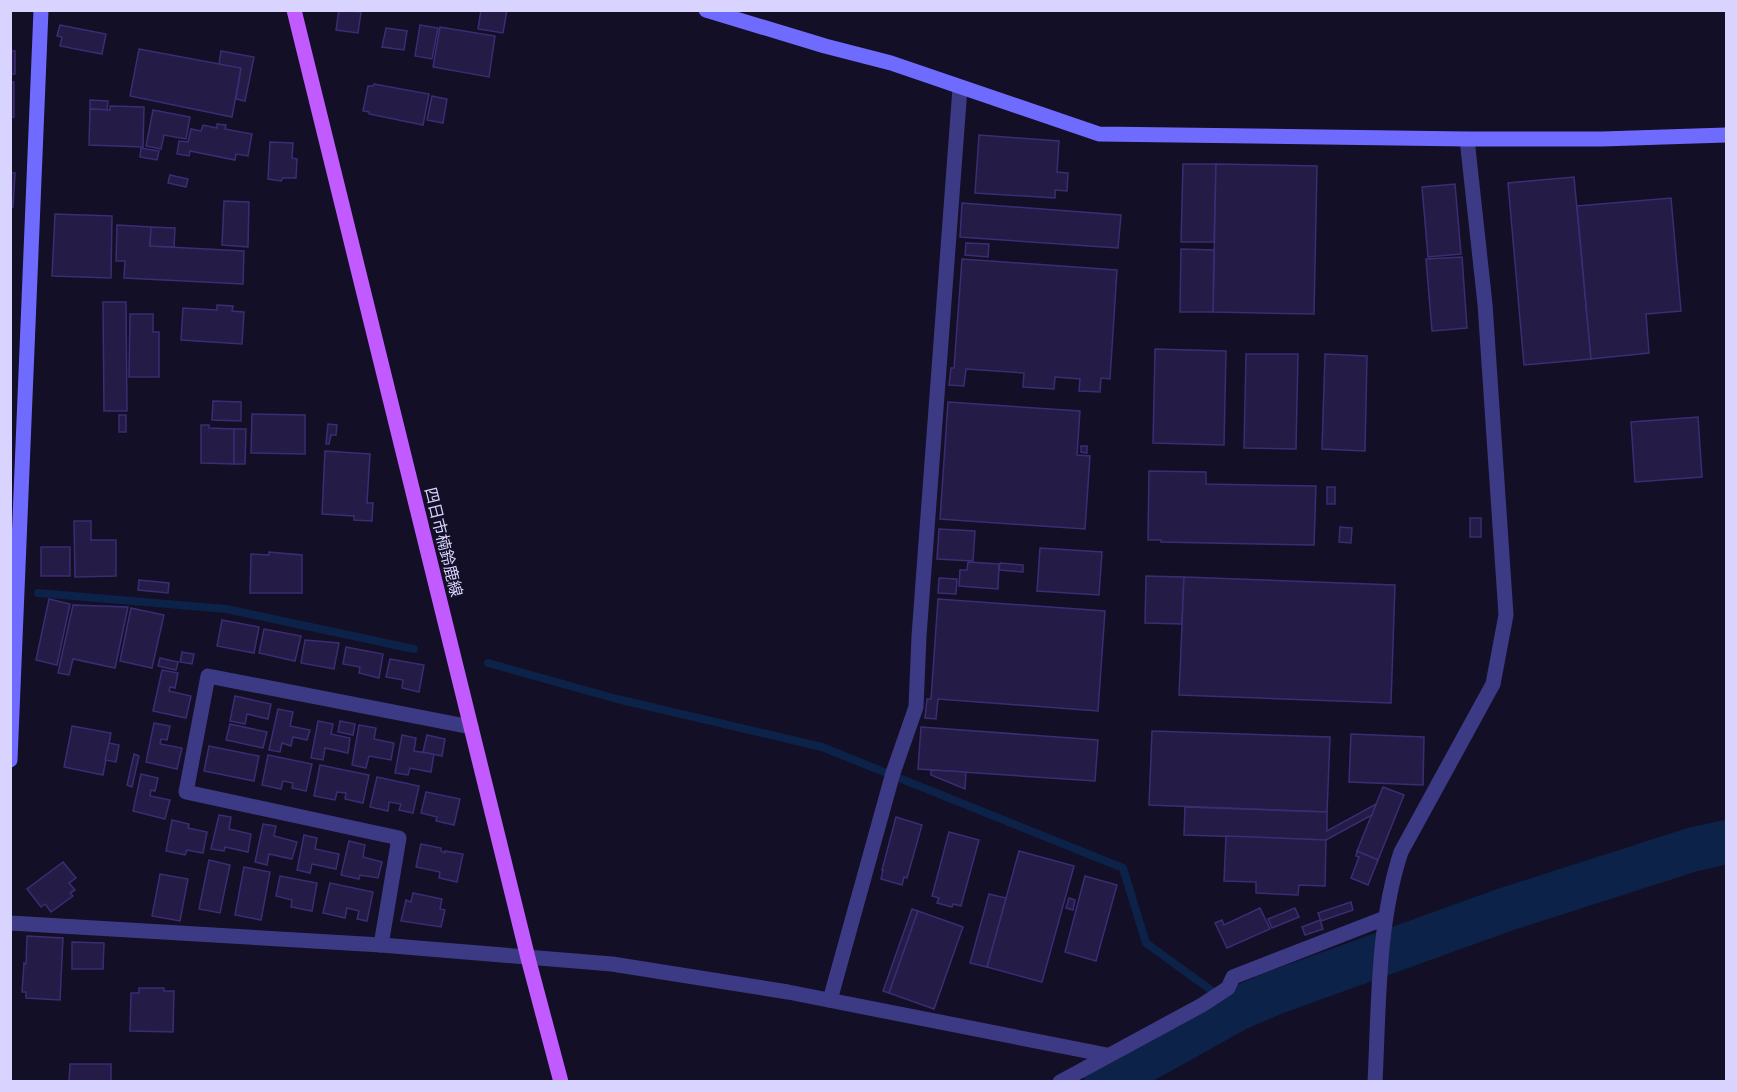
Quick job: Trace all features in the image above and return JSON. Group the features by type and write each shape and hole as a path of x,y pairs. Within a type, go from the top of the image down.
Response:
{"main road":[{"name":"四日市楠鈴鹿線","path":"294,10 528,958 561,1082"}],"street":[{"path":"10,760 41,10"},
{"path":"706,10 825,46 891,63 1099,134 1467,139 1602,139 1726,135"},
{"path":"830,1000 892,780 916,707 919,636 960,88"},
{"path":"1376,1082 1380,982 1391,881 1401,852 1493,684 1506,615 1485,304 1467,139"},
{"path":"381,945 399,838 186,792 208,676 471,727"},
{"path":"10,923 381,945 612,964 830,1000 1107,1055"},
{"path":"1060,1082 1209,1001 1225,989 1233,977 1385,925"}],"building":[{"path":"339,10 361,12 358,33 336,30"},
{"path":"481,10 507,10 503,33 478,29"},
{"path":"60,25 106,34 102,54 60,46 62,37 57,36"},
{"path":"420,25 438,28 432,59 415,56"},
{"path":"440,27 495,36 489,77 433,67"},
{"path":"386,28 407,31 404,50 382,47"},
{"path":"139,49 241,68 232,117 130,96"},
{"path":"10,51 15,51 15,74 10,74"},
{"path":"221,51 254,57 245,101 236,99 241,68 219,64"},
{"path":"10,82 14,82 14,117 10,117"},
{"path":"374,84 429,94 423,125 363,111 368,86"},
{"path":"432,96 447,99 443,123 427,120"},
{"path":"90,100 108,101 107,110 90,109"},
{"path":"110,106 144,107 143,147 89,145 90,109 110,110"},
{"path":"153,110 190,117 186,139 164,135 161,149 146,146"},
{"path":"217,124 226,125 225,129 252,134 248,156 236,154 235,160 190,151 189,156 177,154 179,141 188,142 191,129 201,131 203,125 217,128"},
{"path":"979,135 1059,141 1057,172 1068,173 1067,191 1055,190 1055,198 975,193"},
{"path":"270,142 293,143 292,158 297,159 296,178 283,178 281,181 268,179"},
{"path":"141,148 159,151 157,160 140,157"},
{"path":"1183,164 1216,164 1214,242 1181,242"},
{"path":"1216,164 1317,166 1314,314 1213,312"},
{"path":"10,173 15,173 13,207 10,207"},
{"path":"170,175 188,179 186,187 168,183"},
{"path":"1574,177 1591,359 1524,365 1508,183"},
{"path":"1455,184 1461,254 1428,257 1422,187"},
{"path":"1671,198 1681,311 1646,314 1649,353 1591,359 1577,206"},
{"path":"224,201 249,202 248,247 222,245"},
{"path":"962,203 1121,215 1118,248 960,237"},
{"path":"55,214 112,216 111,278 52,276"},
{"path":"117,225 151,227 150,246 244,251 243,284 124,278 125,261 116,261"},
{"path":"151,227 175,228 174,247 150,246"},
{"path":"966,243 989,244 988,257 965,255"},
{"path":"1181,249 1214,250 1213,312 1180,312"},
{"path":"1462,257 1467,328 1432,331 1426,259"},
{"path":"962,259 1117,270 1110,379 1101,378 1100,392 1079,391 1080,379 1055,377 1054,389 1023,387 1024,373 966,369 964,386 949,385 951,368 954,368"},
{"path":"103,302 126,302 127,411 104,411"},
{"path":"217,305 233,306 232,311 244,312 242,344 181,340 183,308 217,310"},
{"path":"130,314 153,314 153,332 159,332 159,377 129,377"},
{"path":"1155,349 1226,351 1224,445 1153,443"},
{"path":"1246,354 1298,354 1296,449 1244,448"},
{"path":"1325,354 1367,356 1365,451 1322,449"},
{"path":"213,401 241,402 241,421 212,420"},
{"path":"948,402 1080,411 1077,455 1090,456 1085,529 940,519"},
{"path":"252,414 305,415 305,454 251,453"},
{"path":"119,415 126,415 126,432 119,432"},
{"path":"1698,417 1702,477 1635,482 1631,422"},
{"path":"328,424 337,425 336,435 331,435 329,444 326,444"},
{"path":"201,425 209,425 209,428 234,429 234,464 201,463"},
{"path":"234,429 246,429 245,464 234,464"},
{"path":"1081,446 1087,446 1087,453 1081,452"},
{"path":"325,451 370,454 367,503 373,503 372,521 354,520 354,516 322,514"},
{"path":"1149,471 1206,472 1206,484 1316,486 1314,545 1148,540"},
{"path":"1327,487 1335,487 1335,504 1327,504"},
{"path":"1470,518 1481,518 1481,537 1470,537"},
{"path":"74,521 91,521 91,540 116,540 116,576 75,577"},
{"path":"1340,527 1352,528 1351,543 1339,542"},
{"path":"939,529 975,531 973,561 937,559"},
{"path":"41,547 70,547 70,576 41,576"},
{"path":"1040,548 1102,552 1099,595 1037,591"},
{"path":"269,552 302,555 302,593 250,593 251,554 269,555"},
{"path":"968,562 999,564 998,589 959,586 960,570 967,570"},
{"path":"1000,563 1023,565 1023,572 999,570"},
{"path":"1146,576 1184,577 1182,624 1145,623"},
{"path":"1184,577 1395,585 1391,703 1179,695"},
{"path":"939,578 957,579 956,594 938,593"},
{"path":"139,580 169,583 168,593 138,590"},
{"path":"49,599 70,604 57,665 36,660"},
{"path":"938,599 1105,611 1098,711 938,699 936,719 925,718 927,699 931,699"},
{"path":"73,605 128,607 115,668 73,659 69,675 58,673"},
{"path":"131,608 164,615 152,668 120,661"},
{"path":"222,620 259,627 254,653 217,646"},
{"path":"264,629 301,636 295,661 259,653"},
{"path":"305,640 339,643 334,669 301,663"},
{"path":"346,647 383,654 379,678 359,673 360,667 343,664"},
{"path":"182,652 194,654 192,664 180,662"},
{"path":"160,658 178,662 176,670 158,666"},
{"path":"390,659 424,665 419,692 402,688 403,680 386,677"},
{"path":"162,670 178,673 175,688 170,687 169,691 191,696 186,718 153,711"},
{"path":"235,696 271,704 268,719 247,714 245,724 230,721"},
{"path":"278,709 293,712 290,726 310,730 307,740 293,737 291,746 282,743 280,752 269,750"},
{"path":"318,721 333,724 331,734 350,738 348,753 325,748 323,760 311,758"},
{"path":"340,721 355,724 353,735 338,732"},
{"path":"154,723 170,726 167,740 161,739 160,744 182,748 177,769 146,762"},
{"path":"230,724 267,732 263,748 226,740"},
{"path":"359,725 376,728 374,739 394,743 391,760 369,756 366,768 352,765"},
{"path":"72,726 111,733 103,775 64,767"},
{"path":"921,727 1098,740 1095,781 918,769"},
{"path":"1152,731 1330,737 1327,812 1149,805"},
{"path":"1351,734 1424,737 1423,785 1349,782"},
{"path":"402,735 416,738 414,751 434,754 431,772 410,768 408,775 395,773"},
{"path":"427,735 445,739 442,756 423,752"},
{"path":"109,743 119,745 116,762 105,760"},
{"path":"209,746 259,756 254,781 204,771"},
{"path":"134,754 139,756 132,787 127,785"},
{"path":"268,755 312,764 306,791 292,788 293,783 283,781 281,789 262,785"},
{"path":"320,765 369,775 363,803 345,799 346,793 337,792 335,800 314,796"},
{"path":"931,770 966,772 965,789 931,775"},
{"path":"141,774 158,778 155,791 151,790 150,796 170,800 165,819 133,811"},
{"path":"377,777 419,786 413,813 399,810 401,804 389,802 388,811 370,807"},
{"path":"1383,787 1404,795 1378,860 1357,851"},
{"path":"426,792 460,799 454,825 436,821 437,817 421,813"},
{"path":"1376,804 1372,815 1326,840 1184,835 1185,807 1327,812 1327,831"},
{"path":"219,815 231,817 229,829 251,834 248,852 225,847 224,851 211,849"},
{"path":"896,817 922,825 907,878 904,877 902,885 881,879"},
{"path":"172,820 189,824 188,828 207,832 203,853 187,850 185,855 166,851"},
{"path":"263,824 276,826 274,836 297,842 292,859 269,854 267,865 255,862"},
{"path":"949,832 979,840 961,906 953,904 952,907 937,903 939,898 932,896"},
{"path":"304,835 317,838 315,849 339,854 336,869 312,864 310,873 297,870"},
{"path":"1226,836 1326,840 1325,886 1299,885 1298,895 1256,893 1256,882 1224,881"},
{"path":"349,841 365,845 363,857 382,862 378,878 360,875 359,879 341,875"},
{"path":"421,844 441,848 441,851 445,853 445,851 463,854 457,882 439,878 440,872 416,867"},
{"path":"1019,851 1074,866 1042,982 987,967"},
{"path":"1357,851 1378,860 1368,885 1351,878 1359,857 1356,856"},
{"path":"209,860 230,865 220,913 199,909"},
{"path":"63,862 76,878 69,883 75,890 70,893 73,896 51,912 45,904 41,907 27,889"},
{"path":"244,867 270,872 261,920 235,915"},
{"path":"160,874 188,879 180,921 152,916"},
{"path":"280,876 317,883 312,911 291,907 292,900 276,896"},
{"path":"1085,876 1117,885 1096,961 1065,952"},
{"path":"330,883 373,892 367,921 357,919 359,911 347,908 345,918 323,913"},
{"path":"413,893 442,899 440,909 445,910 441,927 401,921 406,900 411,902"},
{"path":"989,894 1006,898 987,967 970,963"},
{"path":"1069,898 1075,900 1073,910 1066,908"},
{"path":"1351,902 1353,910 1321,921 1318,913"},
{"path":"1260,908 1270,929 1227,948 1215,923 1222,920 1224,925"},
{"path":"1295,908 1299,917 1272,928 1268,919"},
{"path":"912,909 918,911 889,993 883,991"},
{"path":"918,911 963,927 934,1009 889,993"},
{"path":"1320,920 1323,929 1305,935 1302,927"},
{"path":"27,936 63,938 60,1000 26,998 26,992 22,992"},
{"path":"72,942 104,943 103,969 72,969"},
{"path":"139,988 164,988 164,991 174,991 173,1032 130,1031 131,993 139,993"},
{"path":"70,1064 111,1064 111,1082 69,1082"}],"waterway":[{"path":"38,593 226,609 414,649"},
{"path":"488,663 617,699 822,747 1123,868 1146,943 1237,1009"},
{"path":"1106,1082 1237,1009 1274,993 1504,910 1691,850 1726,842"}]}
